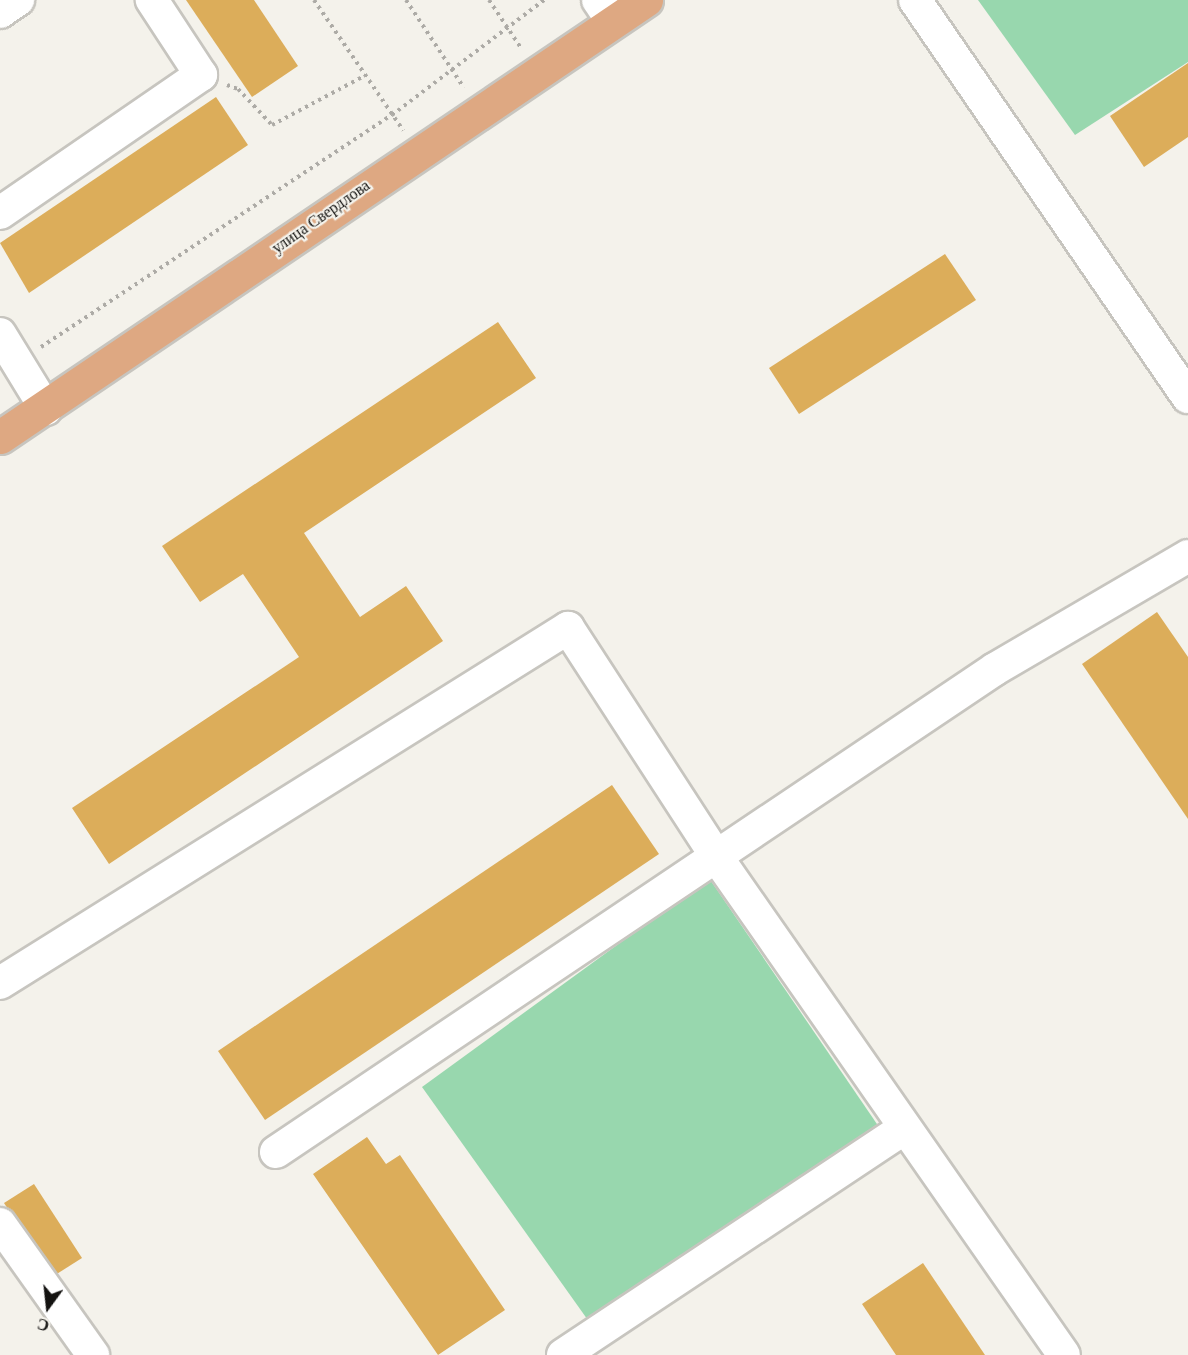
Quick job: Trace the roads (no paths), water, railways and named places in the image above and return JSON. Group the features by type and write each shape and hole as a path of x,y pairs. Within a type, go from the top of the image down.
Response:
{"main road":[{"name":"улица Свердлова","path":"0,437 46,409 417,150 537,71 606,11 646,0"}],"street":[{"path":"0,12 18,0"},
{"path":"0,213 201,75 152,0"},
{"path":"915,0 1188,397"},
{"path":"0,334 46,409"},
{"path":"276,1152 995,669 1188,556"},
{"path":"0,983 568,628 716,856 1064,1355"},
{"path":"563,1355 905,1128"},
{"path":"0,1224 93,1355"}]}
